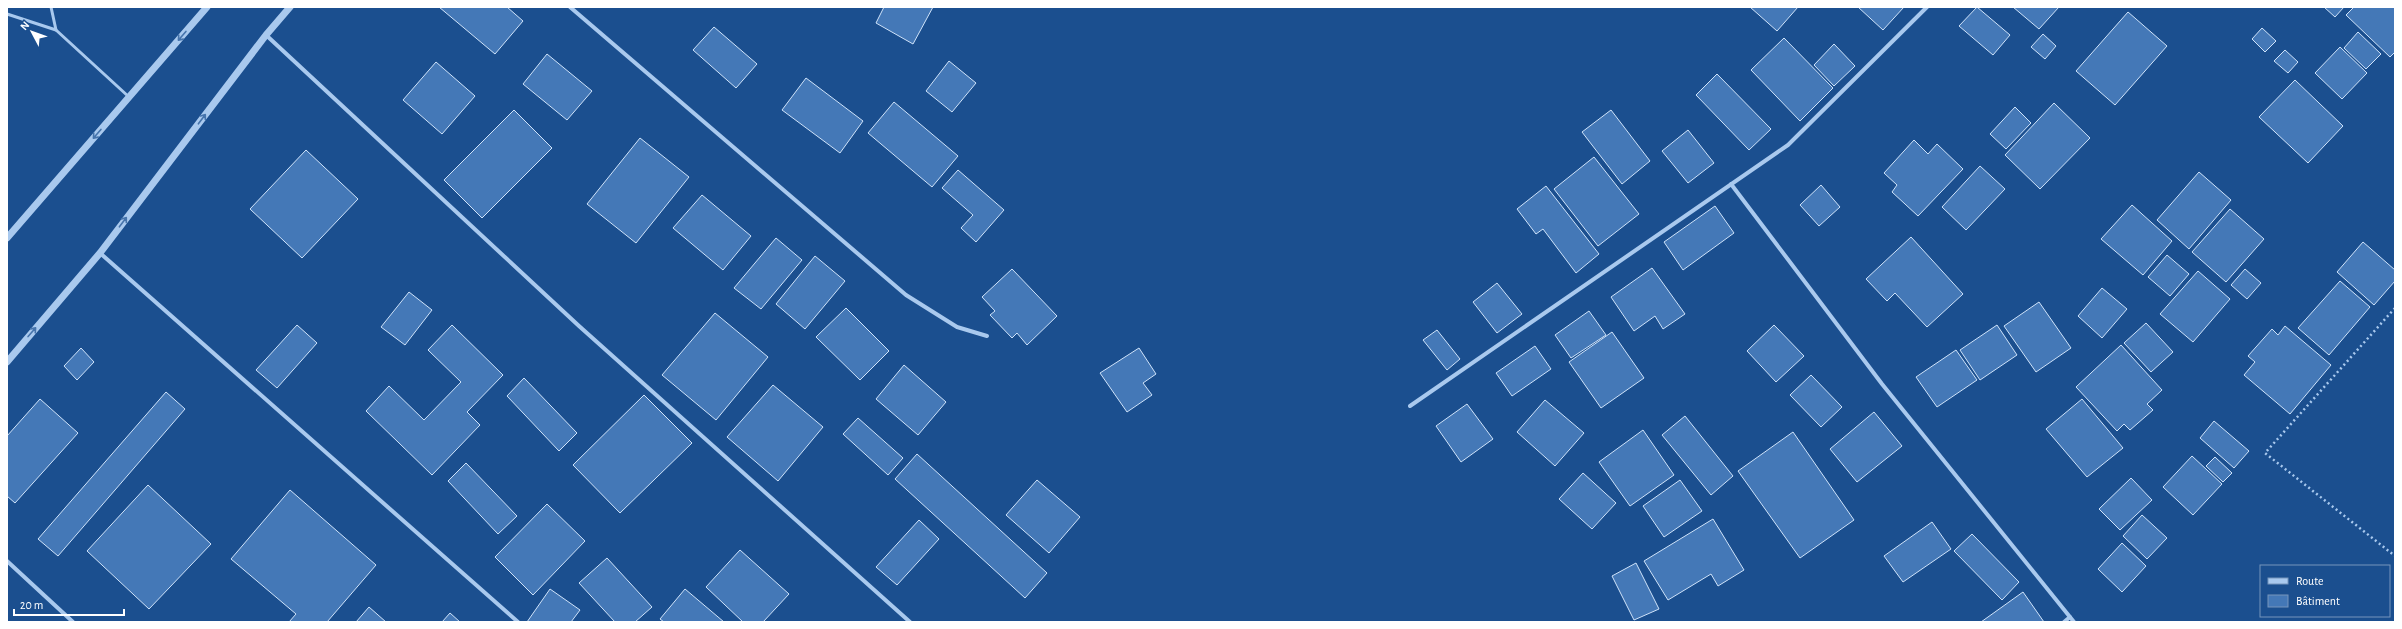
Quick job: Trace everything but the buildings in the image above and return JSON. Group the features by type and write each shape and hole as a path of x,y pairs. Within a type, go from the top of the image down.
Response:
{"street":[{"path":"7,238 208,7"},
{"path":"7,362 100,253 266,35 290,7"},
{"path":"570,7 906,295 957,327 987,336"},
{"path":"1410,406 1788,145 1927,7"},
{"path":"266,35 579,326 910,622"},
{"path":"1731,184 1882,384 2074,622"},
{"path":"100,253 518,622"},
{"path":"7,560 73,622"},
{"path":"2064,622 2070,617"}],"lane":[{"path":"51,7 56,30"},
{"path":"7,14 56,30 129,97"}],"path":[{"path":"2395,308 2265,453 2395,556"}]}
